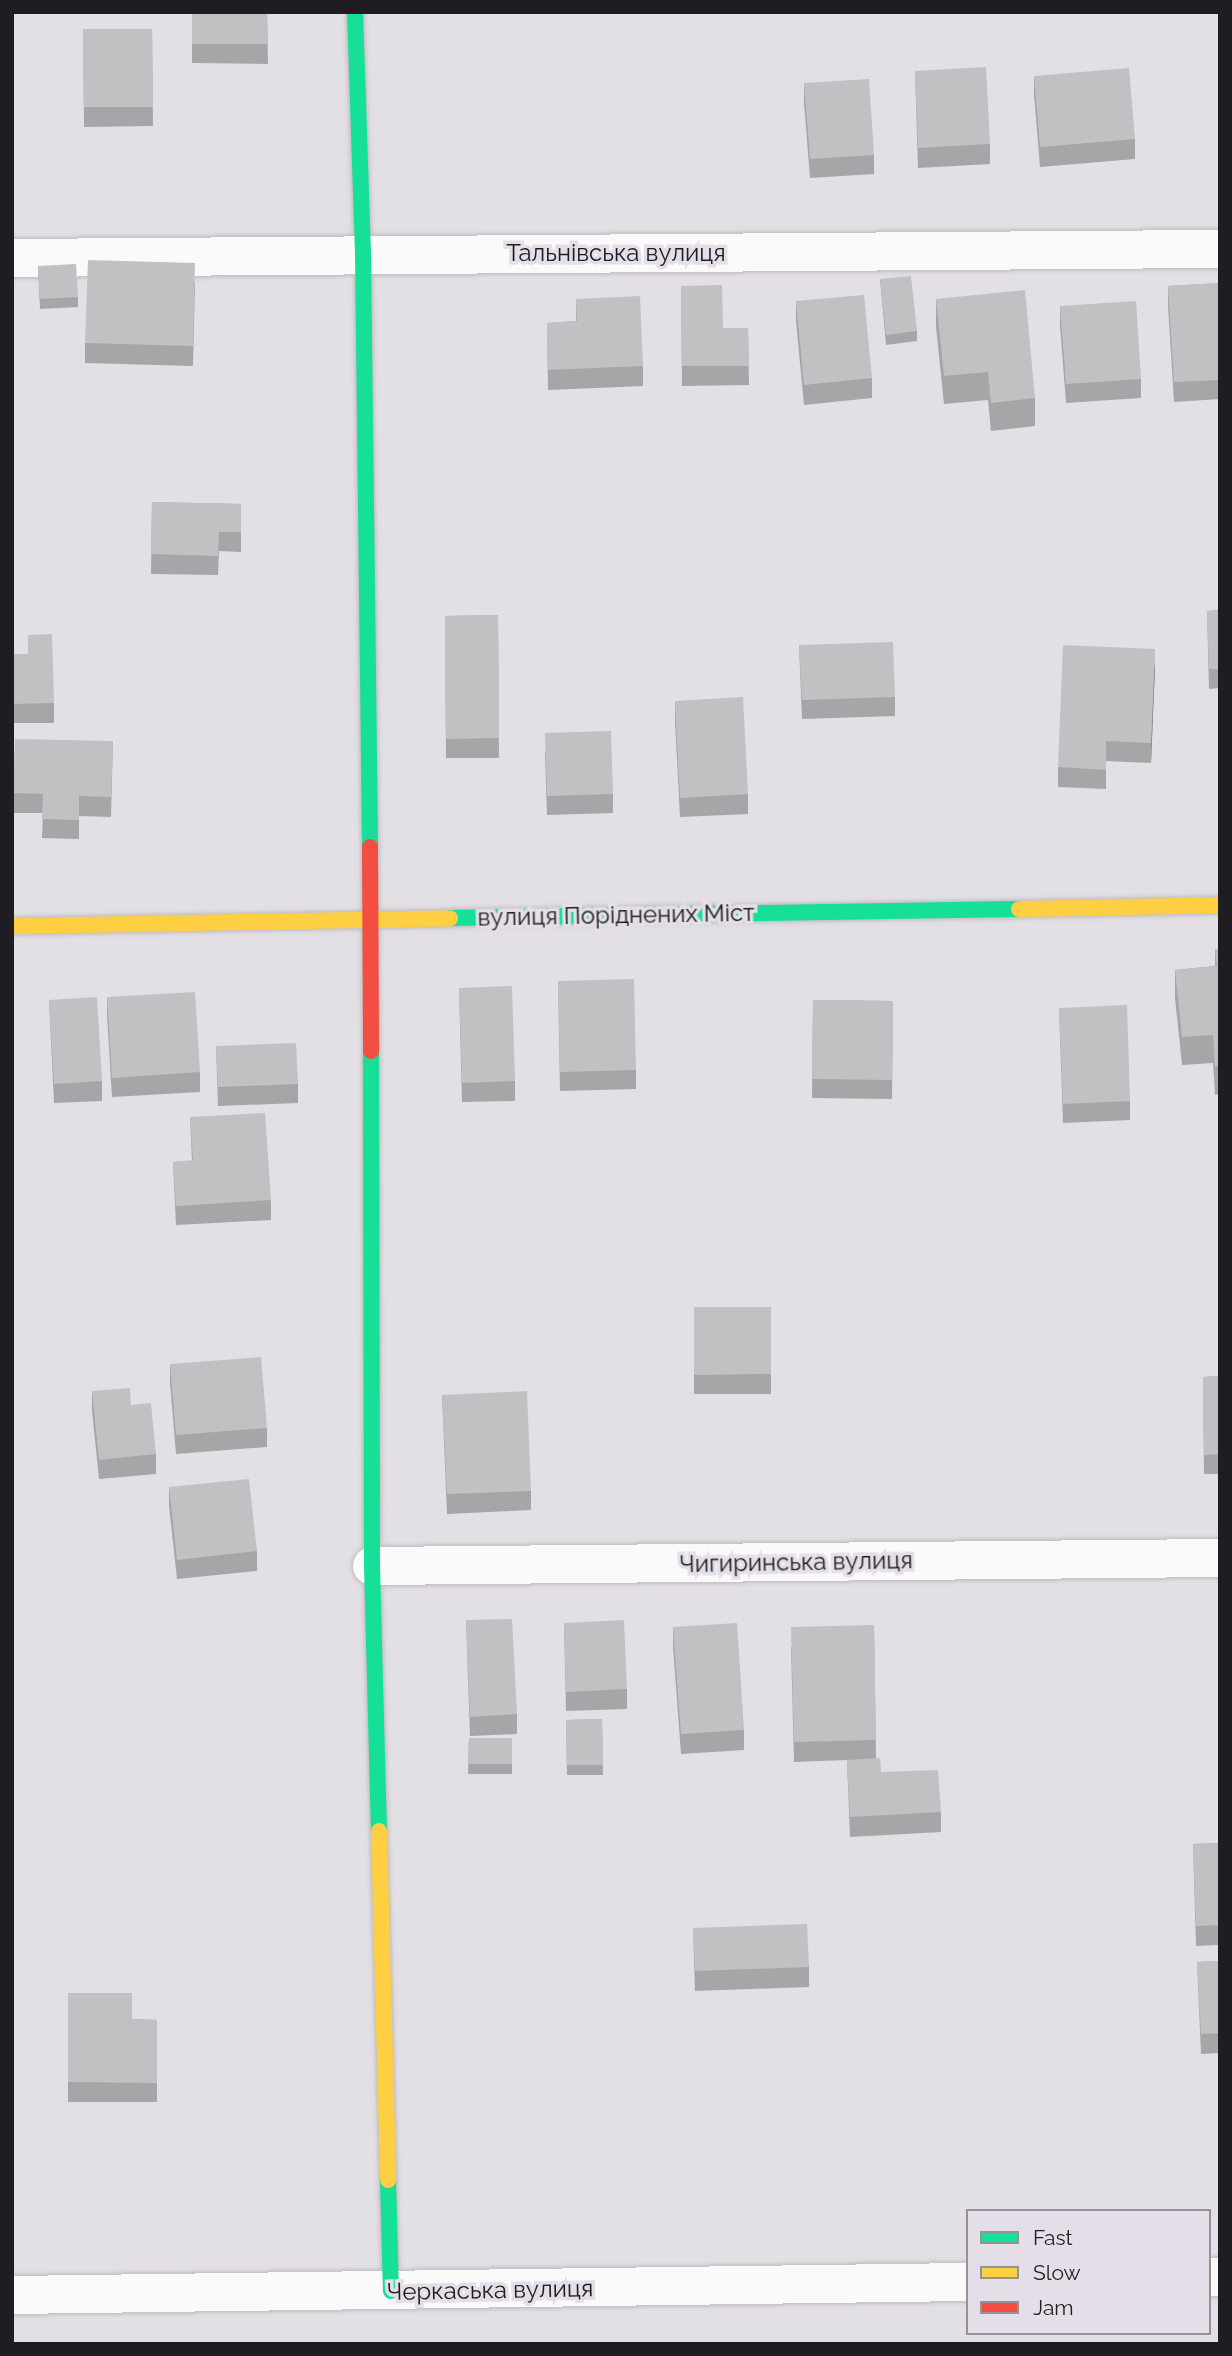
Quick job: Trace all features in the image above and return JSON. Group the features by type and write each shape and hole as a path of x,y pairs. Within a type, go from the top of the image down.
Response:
{"street":[{"path":"355,12 363,254 371,919 372,1566 391,2291"},
{"name":"Тальнівська вулиця","path":"12,258 1220,248"},
{"name":"вулиця Поріднених Міст","path":"12,926 1220,905"},
{"name":"Чигиринська вулиця","path":"372,1566 1220,1558"},
{"name":"Черкаська вулиця","path":"12,2295 966,2282"}],"building":[{"path":"192,12 267,12 268,44 192,44"},
{"path":"83,29 152,29 153,107 84,107"},
{"path":"986,67 990,144 918,148 915,71"},
{"path":"1129,68 1135,139 1040,147 1034,76"},
{"path":"869,79 874,155 810,159 804,83"},
{"path":"88,260 195,263 193,346 85,343"},
{"path":"76,264 78,297 40,299 38,266"},
{"path":"911,276 917,331 886,335 880,279"},
{"path":"1220,283 1220,380 1174,382 1168,286"},
{"path":"722,285 723,328 748,328 749,366 682,366 681,286"},
{"path":"1025,290 1035,398 991,403 988,372 944,376 936,299"},
{"path":"864,295 872,378 804,385 796,301"},
{"path":"640,296 643,366 548,370 547,323 577,321 576,299"},
{"path":"1136,301 1141,379 1066,384 1060,306"},
{"path":"152,502 241,504 241,532 219,532 218,556 151,554"},
{"path":"1220,610 1220,669 1209,669 1207,611"},
{"path":"498,615 499,738 446,739 445,616"},
{"path":"52,634 54,703 14,704 14,654 28,654 28,635"},
{"path":"893,642 895,697 802,700 799,645"},
{"path":"1063,645 1155,649 1151,743 1106,741 1106,770 1058,767"},
{"path":"743,697 748,794 680,798 675,701"},
{"path":"611,731 613,794 547,796 545,733"},
{"path":"15,739 113,741 111,797 79,796 79,820 42,819 43,794 13,793"},
{"path":"1215,949 1220,949 1220,1066 1215,1066 1213,1035 1182,1037 1175,970 1217,966"},
{"path":"634,979 636,1070 560,1072 558,981"},
{"path":"512,986 515,1081 462,1083 459,988"},
{"path":"195,992 200,1072 112,1078 107,997"},
{"path":"97,997 102,1081 54,1084 49,1000"},
{"path":"813,1000 893,1001 892,1080 812,1079"},
{"path":"1127,1005 1130,1101 1063,1104 1059,1008"},
{"path":"296,1043 298,1084 218,1087 216,1046"},
{"path":"265,1113 271,1200 176,1206 173,1162 193,1160 190,1117"},
{"path":"694,1307 771,1307 771,1374 694,1375"},
{"path":"261,1357 267,1428 176,1435 170,1364"},
{"path":"1220,1376 1220,1454 1204,1455 1203,1377"},
{"path":"130,1388 131,1405 151,1403 156,1454 99,1460 92,1391"},
{"path":"527,1391 531,1491 447,1494 442,1395"},
{"path":"249,1479 257,1551 177,1560 169,1487"},
{"path":"512,1619 517,1714 470,1717 466,1620"},
{"path":"624,1620 627,1689 566,1692 564,1623"},
{"path":"737,1623 744,1730 681,1734 673,1627"},
{"path":"874,1625 876,1740 794,1742 791,1627"},
{"path":"602,1719 603,1765 567,1765 566,1720"},
{"path":"469,1738 512,1738 512,1764 468,1764"},
{"path":"880,1758 881,1772 938,1770 941,1812 850,1817 847,1760"},
{"path":"1220,1843 1220,1925 1196,1926 1193,1844"},
{"path":"807,1924 809,1967 695,1971 693,1928"},
{"path":"1220,1938 1220,2033 1201,2034 1197,1962 1219,1961"},
{"path":"68,1993 132,1993 132,2019 157,2020 157,2083 68,2082"}],"traffic: fast":[{"path":"355,12 363,254 370,847"},
{"path":"450,918 1019,909"},
{"path":"371,1051 372,1566 379,1831"},
{"path":"388,2180 391,2291"}],"traffic: slow":[{"path":"1019,909 1220,905"},
{"path":"12,926 450,918"},
{"path":"379,1831 388,2180"}],"traffic: jam":[{"path":"370,847 371,1051"}]}
